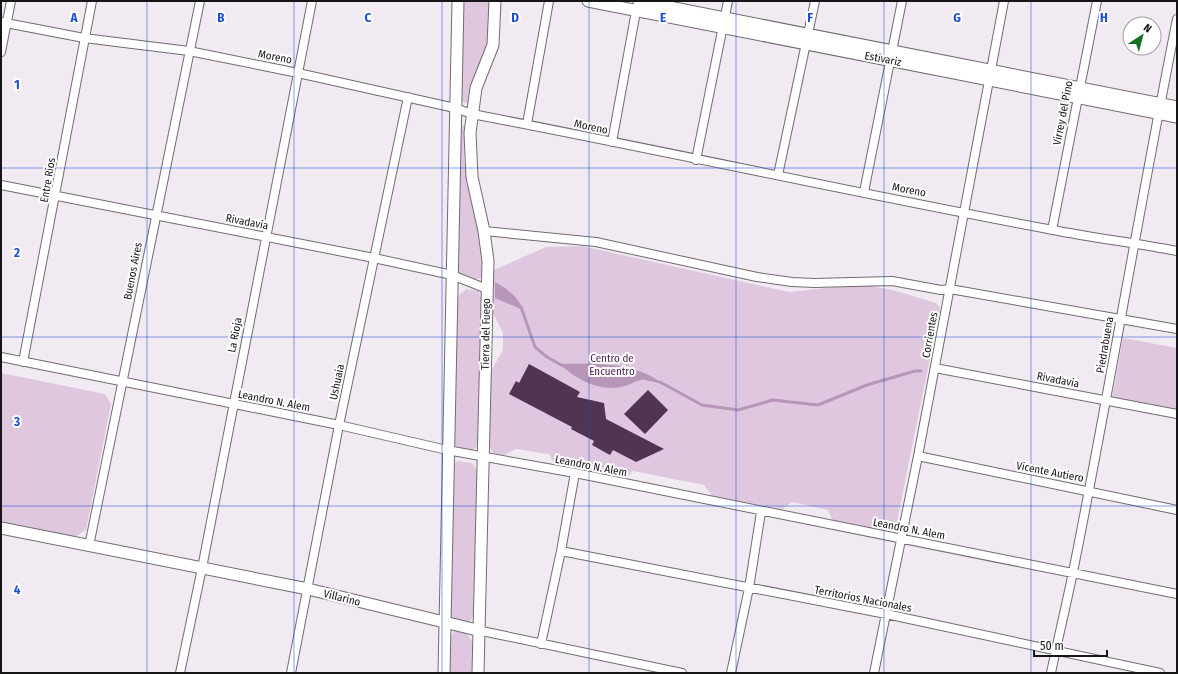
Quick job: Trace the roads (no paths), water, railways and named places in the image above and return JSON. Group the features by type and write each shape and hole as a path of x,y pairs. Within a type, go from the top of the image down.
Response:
{"street":[{"path":"1,52 4,22 10,1"},
{"name":"Entre Ríos","path":"24,362 92,1"},
{"name":"Buenos Aires","path":"90,546 200,1"},
{"name":"La Rioja","path":"180,673 202,568 312,1"},
{"path":"444,673 447,450 458,1"},
{"name":"Tierra del Fuego","path":"478,673 477,630 488,261 484,231 475,192 470,160 470,133 476,88 493,45 495,1"},
{"path":"527,124 548,1"},
{"name":"Estivariz","path":"588,1 637,4 724,23 1159,108 1177,107"},
{"path":"696,160 728,1"},
{"path":"778,175 815,1"},
{"path":"864,192 902,1"},
{"name":"Corrientes","path":"874,673 918,456 1004,1"},
{"name":"Virrey del Pino","path":"1052,230 1097,1"},
{"path":"612,142 637,4"},
{"name":"Piedrabuena","path":"1051,673 1073,573 1106,401 1133,244 1177,19"},
{"name":"Moreno","path":"4,22 84,38 189,51 408,97 455,108 472,114 527,124 696,160 1052,230 1177,251"},
{"name":"Ushuaia","path":"291,673 339,426 408,97"},
{"name":"Estivariz","path":"1159,108 1177,117"},
{"name":"Rivadavia","path":"1,185 374,258 452,275 487,289"},
{"path":"484,231 596,242 757,277 792,282 814,283 892,281 941,290 950,289 1177,329"},
{"name":"Leandro N. Alem","path":"1,357 339,426 483,458 575,473 761,512 901,538 1177,594"},
{"name":"Rivadavia","path":"935,368 1177,414"},
{"name":"Vicente Autiero","path":"918,456 1177,510"},
{"path":"540,644 561,551 575,473"},
{"path":"731,673 749,588 761,512"},
{"name":"Villarino","path":"1,528 308,589 444,623 682,673"},
{"name":"Territorios Nacionales","path":"561,551 886,614 1160,673"}],"waterway":[{"path":"521,307 535,347 547,357 563,366"},
{"path":"660,382 702,405 738,410 773,400 818,405 867,385 915,371 921,371"}],"park label":[{"name":"Centro de Encuentro","path":"612,364"}]}
